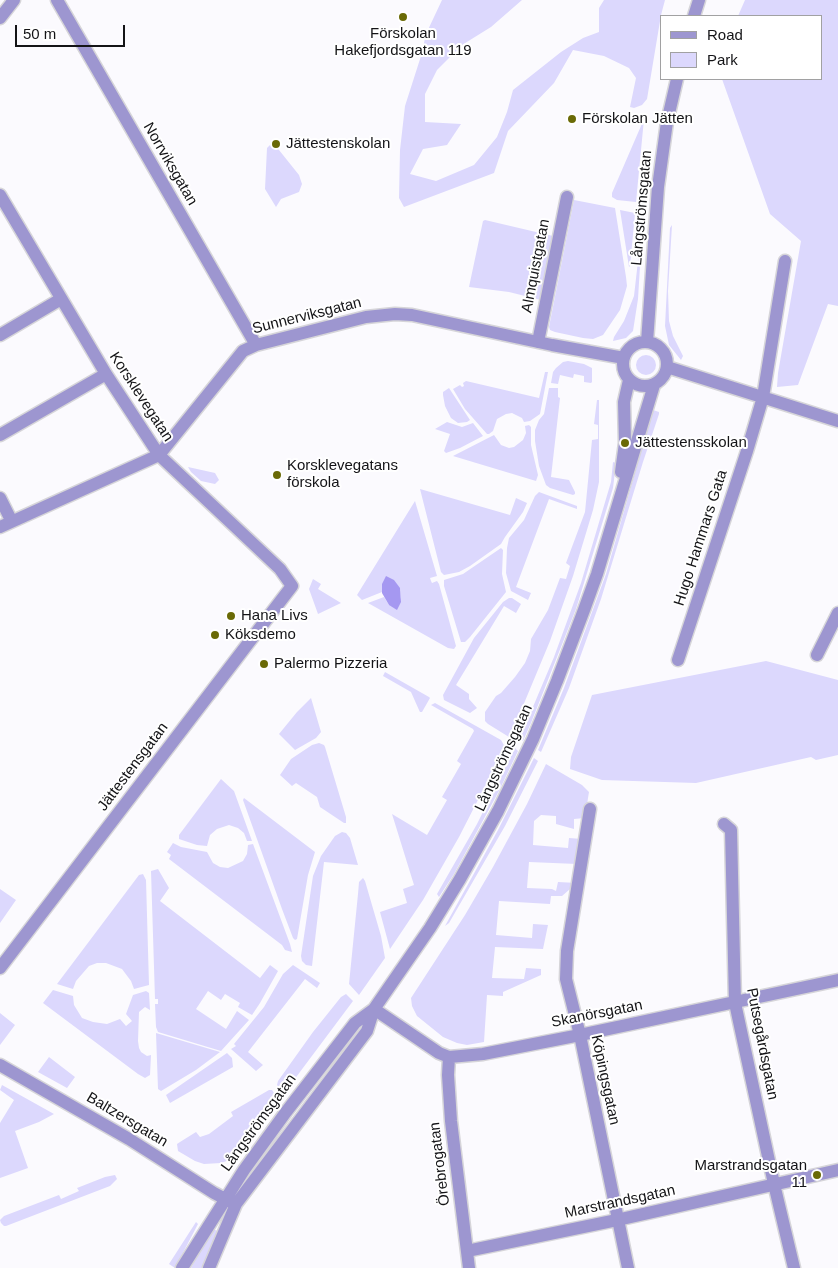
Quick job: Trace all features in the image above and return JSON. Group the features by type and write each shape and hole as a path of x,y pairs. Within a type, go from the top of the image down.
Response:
{"street":[{"path":"0,18 14,0"},
{"name":"Norrviksgatan","path":"57,0 256,345"},
{"path":"694,15 698,0"},
{"name":"Långströmsgatan","path":"648,342 658,186 667,122 677,80"},
{"name":"Korsklevegatan","path":"0,195 106,374 159,455 280,569 292,586"},
{"name":"Almquistgatan","path":"538,342 567,197"},
{"name":"Hugo Hammars Gata","path":"678,660 763,397 785,261"},
{"path":"0,335 61,299"},
{"name":"Sunnerviksgatan","path":"6,524 92,487 159,455 243,351 256,345 366,317 395,314 624,358"},
{"path":"624,358 632,347 648,342 658,346 664,353 667,367 838,422"},
{"name":"Långströmsgatan","path":"618,499 625,443 624,402 629,380 623,367 624,358"},
{"name":"Långströmsgatan","path":"182,1268 230,1202 367,1031 374,1009 430,928 498,811 557,681 597,574 618,499 654,385 662,379 667,367"},
{"path":"0,435 106,374"},
{"path":"629,380 638,386 654,385"},
{"path":"0,498 6,524"},
{"name":"Jättestensgatan","path":"0,968 292,586"},
{"path":"817,656 838,613"},
{"name":"Köpingsgatan","path":"590,808 566,967 566,980 580,1035 628,1268"},
{"name":"Putsegårdsgatan","path":"724,824 731,830 735,1003 794,1268"},
{"name":"Skanörsgatan","path":"449,1057 483,1054 580,1035 838,980"},
{"path":"374,1009 439,1053 449,1057"},
{"name":"Örebrogatan","path":"449,1057 448,1075 451,1121 469,1268"},
{"name":"Baltzersgatan","path":"0,1065 129,1139 230,1202"},
{"name":"Marstrandsgatan","path":"467,1251 617,1220 838,1170"},
{"name":"Långströmsgatan","path":"210,1268 230,1202"}],"green space":[{"path":"442,0 522,0 491,27 462,45 437,70 425,94 425,122 461,124 447,145 423,149 410,174 436,181 474,165 497,137 513,90 561,52 583,38 599,32 599,8 604,0 665,0 660,15 647,99 642,105 634,108 630,107 636,78 629,68 604,56 573,50 554,83 508,131 494,173 404,207 399,198 400,150 405,106 426,34"},
{"path":"745,0 838,0 838,306 828,304 798,385 777,387 801,241 770,214 722,80 823,80 823,15 738,15"},
{"path":"644,119 636,202 617,200 612,197 612,193"},
{"path":"271,144 275,145 299,175 302,184 299,192 281,199 276,207 265,189 267,148"},
{"path":"574,200 615,208 626,277 627,286 620,310 603,335 593,339 555,332 550,330 549,327"},
{"path":"620,210 635,213 629,267"},
{"path":"643,217 638,299 633,331 626,338 613,341 624,321 634,296"},
{"path":"483,221 553,236 541,300 509,292 469,287"},
{"path":"672,225 668,291 669,321 673,336 683,356 681,360 669,345 665,326 670,228"},
{"path":"646,355 653,358 656,365 653,372 646,375 639,372 636,365 639,358"},
{"path":"563,362 584,364 592,368 592,382 584,382 584,376 574,374 573,378 560,375 558,384 551,383 553,372 556,368"},
{"path":"545,372 548,372 540,414 530,421 524,422 522,418 512,413 506,414 497,419 493,431 489,434 465,409 453,389 460,385 464,386 463,383 466,381 539,398"},
{"path":"449,388 470,420 467,422 458,423 451,418 445,406 443,395 443,392"},
{"path":"549,388 558,388 558,397 560,398 551,477 569,480 575,492 573,495 546,485 539,466 535,430 544,414"},
{"path":"597,400 599,400 599,482 593,510 573,576 550,641 509,737 485,721 485,712 496,696 501,693 525,663 530,651 531,639 548,610 560,578 566,579 570,566 566,563 585,512 592,440 598,439 598,425 594,424"},
{"path":"653,410 659,412 659,414 601,599 569,688 541,752 538,750 564,688 606,574"},
{"path":"447,422 462,427 473,423 483,436 446,453 444,451 450,434 435,429"},
{"path":"529,425 531,427 531,445 538,475 536,481 453,456 494,435 501,445 509,448 514,447 523,440 526,433 525,426"},
{"path":"613,462 616,463 613,488 576,609 531,723 523,741 519,740 554,657 581,583 611,482"},
{"path":"188,467 215,473 219,480 215,484 201,481"},
{"path":"420,489 510,515 516,498 527,503 501,544 459,572 444,575 441,572"},
{"path":"539,492 577,506 577,509 549,499 516,587 531,593 528,600 511,591 506,573 507,548 509,538 524,520 535,496"},
{"path":"415,501 437,576 430,578 432,583 437,581 439,584 456,646 454,649 448,648 368,603 384,597 389,605 401,602 400,588 382,592 362,600 357,595"},
{"path":"501,548 503,550 502,574 506,592 470,637 465,642 461,642 444,586 444,580 463,574"},
{"path":"313,579 321,584 318,589 341,603 318,614 309,589"},
{"path":"509,598 521,604 516,613 504,606 456,685 469,694 469,699 477,708 470,713 444,700 443,695 474,638 503,602"},
{"path":"766,661 838,680 838,755 816,760 811,757 696,783 602,780 570,769 571,757 592,695"},
{"path":"385,672 430,698 422,712 420,712 411,692 383,676"},
{"path":"311,698 321,732 316,738 295,750 279,734"},
{"path":"435,703 501,740 505,747 459,837 423,900 390,949 380,912 407,903 403,889 414,885 392,814 427,835 447,800 442,797 461,764 457,761 474,731 431,705"},
{"path":"319,743 325,747 346,817 346,823 320,807 317,797 296,783 292,786 280,775 291,759 312,745"},
{"path":"515,748 518,751 499,791 454,874 439,897 437,894 477,824"},
{"path":"534,758 538,761 505,826 449,923 445,926 498,830"},
{"path":"546,764 582,785 589,792 585,818 574,819 574,829 556,824 556,816 541,815 534,821 533,845 568,848 569,838 582,839 577,864 529,862 527,888 552,889 556,891 558,882 577,883 562,896 551,896 550,904 499,901 496,935 532,938 533,924 548,925 543,949 495,947 492,978 524,979 526,968 541,969 541,975 503,992 503,996 487,995 484,1042 467,1045 457,1043 443,1037 417,1016 412,1006 411,998 465,915 493,867"},
{"path":"221,779 234,791 252,841 247,841 244,833 238,828 229,825 217,829 210,835 207,846 179,839 179,835"},
{"path":"244,798 315,852 308,875 297,939 295,940 282,909 243,800"},
{"path":"342,832 346,833 350,838 358,865 324,862 312,966 306,965 302,961 301,956 313,876 321,856 335,836"},
{"path":"173,843 181,847 207,852 213,863 220,867 228,868 243,861 247,854 248,845 253,844 292,952 285,950 282,945 169,859 171,855 167,852"},
{"path":"158,869 169,888 160,901 260,978 270,965 278,971 252,1015 238,1007 240,1003 225,994 221,1000 208,991 196,1009 226,1029 237,1011 249,1020 221,1051 158,1032 156,1027 155,1004 158,1004 158,999 155,999 151,871"},
{"path":"143,874 146,880 149,985 134,989 131,981 122,969 106,963 97,963 89,966 76,981 73,989 57,984 139,875"},
{"path":"363,878 381,936 385,958 359,995 349,984 359,882"},
{"path":"0,889 16,900 0,923"},
{"path":"293,965 320,983 317,988 305,979 248,1052 263,1065 256,1071 231,1049 236,1046 234,1044 264,1007 283,974"},
{"path":"53,990 73,996 74,1005 82,1018 107,1024 120,1019 126,1026 132,1021 126,1014 133,995 146,991 149,993 150,1010 145,1007 139,1012 138,1041 141,1052 147,1056 151,1055 150,1075 145,1078 138,1074 43,1003"},
{"path":"346,994 353,1001 282,1096 277,1085 278,1081 313,1032 341,997"},
{"path":"0,1013 15,1025 0,1045"},
{"path":"156,1033 220,1052 196,1070 161,1091 158,1089"},
{"path":"227,1053 232,1058 233,1067 170,1103 166,1095"},
{"path":"49,1057 75,1077 67,1088 38,1072"},
{"path":"2,1085 54,1114 15,1131 28,1168 0,1178 0,1123 14,1100 0,1090"},
{"path":"272,1090 276,1096 275,1105 245,1146 232,1159 221,1163 204,1164 178,1151 177,1144 196,1132 200,1137 209,1134 233,1116 231,1112"},
{"path":"115,1175 117,1179 110,1186 6,1226 1,1223 0,1220 4,1216 59,1195 61,1199 79,1191 77,1188"},
{"path":"196,1222 198,1224 175,1268 169,1264"},
{"path":"212,1229 218,1231 202,1268 191,1268"}],"shaded area":[{"path":"386,576 394,580 400,588 401,602 397,610 389,605 382,593 382,584"}],"place":[{"name":"Förskolan Hakefjordsgatan 119","path":"403,17"},
{"name":"Förskolan Jätten","path":"572,119"},
{"name":"Jättestenskolan","path":"276,144"},
{"name":"Jättestensskolan","path":"625,443"},
{"name":"Korsklevegatans förskola","path":"277,475"},
{"name":"Hana Livs","path":"231,616"},
{"name":"Köksdemo","path":"215,635"},
{"name":"Palermo Pizzeria","path":"264,664"},
{"name":"Marstrandsgatan 11","path":"817,1175"}]}
